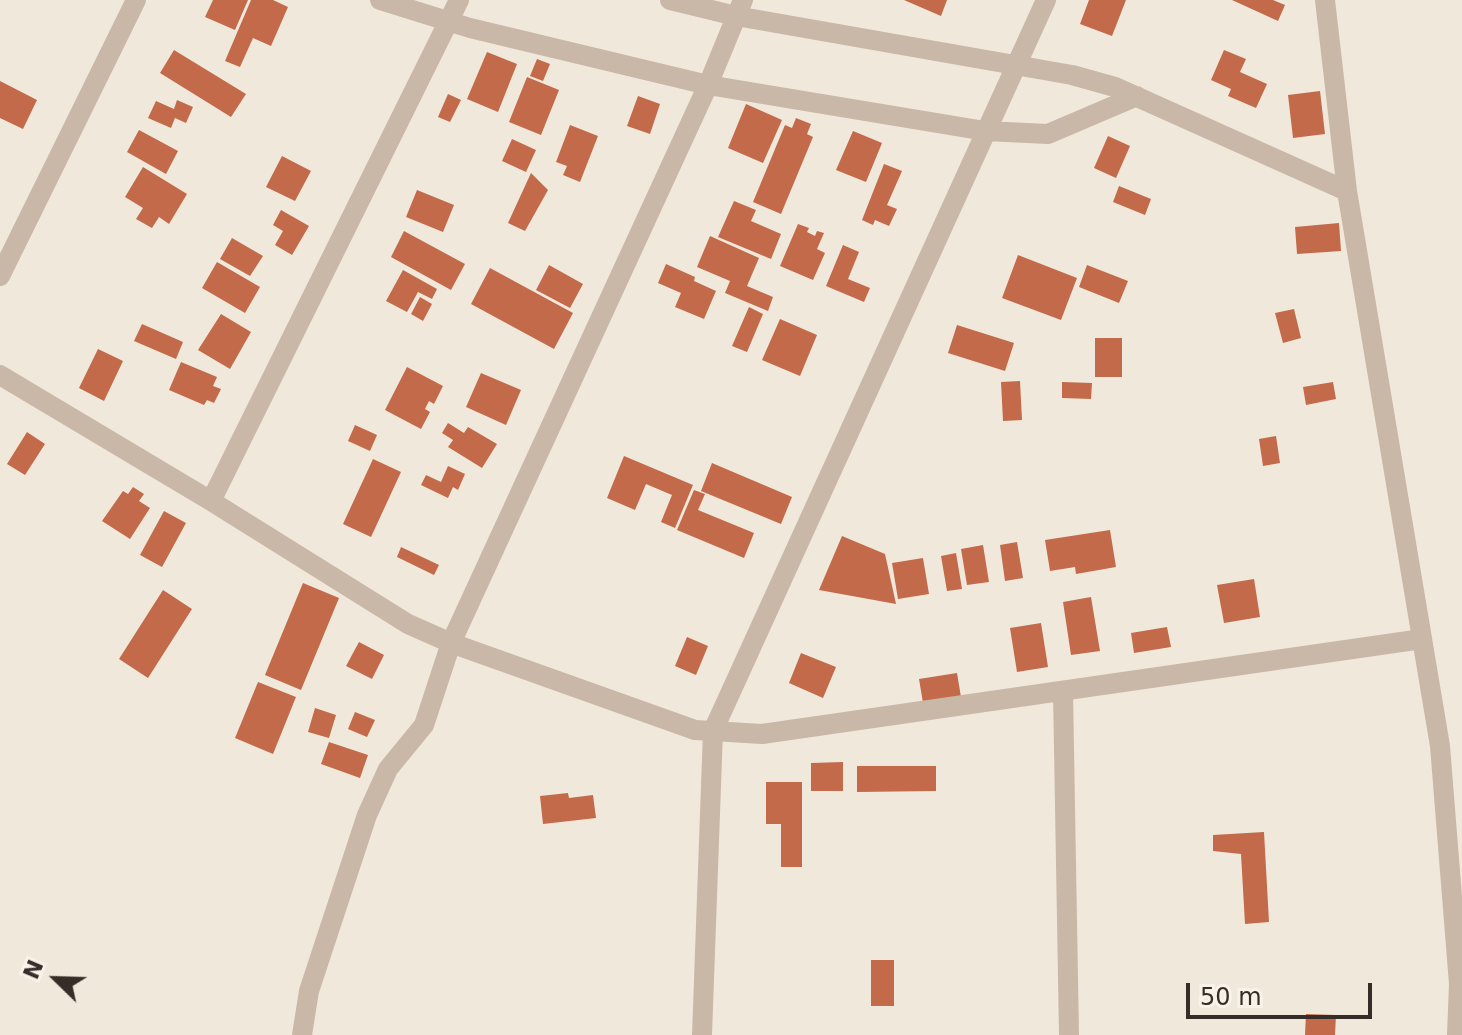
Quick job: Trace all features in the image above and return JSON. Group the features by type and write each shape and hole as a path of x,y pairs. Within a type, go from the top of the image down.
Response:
{"street":[{"path":"0,276 136,0"},
{"path":"380,0 470,28 708,85 985,131 1048,134 1137,96"},
{"path":"211,501 459,0"},
{"path":"670,0 739,8 1072,75 1115,87 1347,191"},
{"path":"702,1035 713,731 1046,0"},
{"path":"1325,0 1347,191 1440,746 1459,984 1457,1035"},
{"path":"302,1035 309,991 367,815 388,769 424,725 451,643 708,85 739,8"},
{"path":"0,375 408,624 451,643 695,730 762,734 1422,639"},
{"path":"1063,691 1069,1035"}],"building":[{"path":"213,0 248,0 235,30 205,17"},
{"path":"251,0 273,0 288,7 271,46 253,38 240,67 225,61"},
{"path":"904,0 947,0 941,16"},
{"path":"1089,0 1126,0 1112,36 1080,24"},
{"path":"1232,0 1273,0 1285,5 1278,21"},
{"path":"174,50 246,94 231,117 160,73"},
{"path":"1224,50 1246,59 1240,72 1267,84 1256,108 1228,96 1231,89 1211,80"},
{"path":"487,52 517,64 498,112 467,99"},
{"path":"537,59 550,64 543,81 530,76"},
{"path":"527,77 559,90 541,135 509,122"},
{"path":"0,81 37,100 23,129 0,118"},
{"path":"1320,91 1325,134 1293,138 1288,95"},
{"path":"448,94 461,100 450,122 438,117"},
{"path":"638,96 660,104 650,134 627,126"},
{"path":"177,100 193,107 186,123 175,118 171,128 148,118 156,101 174,109"},
{"path":"746,104 782,120 763,163 728,148"},
{"path":"796,118 811,124 807,134 813,137 781,214 753,202 785,125 792,128"},
{"path":"570,125 598,136 580,182 563,175 567,166 556,162"},
{"path":"139,130 178,151 166,174 127,152"},
{"path":"853,131 882,143 866,182 836,170"},
{"path":"1108,136 1130,146 1116,178 1094,168"},
{"path":"512,139 536,150 526,172 502,161"},
{"path":"282,156 311,171 295,201 266,187"},
{"path":"884,164 902,171 887,205 897,209 889,226 875,220 873,225 862,220"},
{"path":"143,167 187,194 169,224 159,217 152,228 136,219 143,208 125,197"},
{"path":"531,173 548,190 525,231 508,223"},
{"path":"1119,186 1151,199 1145,215 1113,202"},
{"path":"417,190 454,205 443,232 406,217"},
{"path":"734,201 756,210 751,221 781,234 771,259 718,237"},
{"path":"281,210 309,226 292,255 275,245 283,231 273,225"},
{"path":"1339,223 1341,251 1297,254 1295,227"},
{"path":"798,224 809,228 807,232 815,236 817,231 824,233 817,249 825,253 813,280 780,266"},
{"path":"404,231 465,264 451,290 391,257"},
{"path":"710,236 759,258 747,286 773,297 768,311 725,293 730,281 697,267"},
{"path":"232,238 263,256 250,276 220,259"},
{"path":"843,245 859,252 848,279 870,288 864,302 826,286"},
{"path":"1018,255 1077,278 1061,320 1002,298"},
{"path":"217,262 260,287 245,313 202,288"},
{"path":"666,264 716,291 704,319 675,307 681,293 658,283"},
{"path":"549,265 583,284 570,308 536,290"},
{"path":"1087,265 1128,281 1119,303 1079,287"},
{"path":"490,268 573,313 554,349 471,304"},
{"path":"403,270 437,289 432,299 418,292 407,312 386,301"},
{"path":"420,297 432,304 423,321 411,314"},
{"path":"749,307 763,314 747,352 732,346"},
{"path":"1294,309 1301,338 1283,343 1275,313"},
{"path":"221,314 251,332 230,369 198,350"},
{"path":"780,319 817,335 800,376 762,360"},
{"path":"142,324 183,342 176,359 134,341"},
{"path":"957,325 1014,343 1005,371 948,353"},
{"path":"1095,338 1122,338 1122,377 1095,377"},
{"path":"98,349 123,361 104,401 79,388"},
{"path":"181,362 217,377 213,386 221,389 214,403 207,400 204,405 169,390"},
{"path":"407,367 443,386 434,404 429,401 425,409 430,412 421,429 385,410"},
{"path":"481,373 521,390 506,425 466,407"},
{"path":"1020,381 1022,420 1003,421 1001,382"},
{"path":"1062,382 1092,383 1091,399 1062,398"},
{"path":"1333,382 1336,399 1306,405 1303,387"},
{"path":"448,423 464,433 468,427 497,444 482,468 448,447 453,440 442,433"},
{"path":"355,425 377,435 370,451 348,441"},
{"path":"27,432 45,444 25,475 7,464"},
{"path":"1276,436 1280,463 1263,466 1259,439"},
{"path":"624,456 693,485 675,528 661,522 672,495 646,484 635,510 607,498"},
{"path":"373,459 401,472 371,537 343,524"},
{"path":"712,463 792,497 781,524 701,491"},
{"path":"448,466 465,474 458,490 453,487 448,498 421,485 426,475 441,482"},
{"path":"133,487 144,494 139,501 150,508 130,539 102,521 123,491 128,494"},
{"path":"694,490 705,494 698,510 754,533 744,558 677,530"},
{"path":"164,511 186,523 162,567 140,555"},
{"path":"1110,530 1116,567 1076,574 1075,567 1050,571 1045,540"},
{"path":"842,536 885,554 896,604 819,590"},
{"path":"1017,542 1023,578 1005,581 1000,545"},
{"path":"983,545 989,582 967,585 961,549"},
{"path":"401,547 439,565 434,575 397,557"},
{"path":"956,553 962,589 947,591 941,556"},
{"path":"923,558 929,594 898,599 892,563"},
{"path":"1254,579 1260,617 1224,623 1217,585"},
{"path":"303,583 339,598 301,690 265,675"},
{"path":"163,590 192,609 148,678 119,659"},
{"path":"1091,597 1100,651 1071,655 1063,602"},
{"path":"1041,623 1048,667 1017,672 1010,628"},
{"path":"1167,627 1171,647 1134,653 1131,633"},
{"path":"687,637 708,646 696,675 675,666"},
{"path":"359,642 384,655 372,679 346,666"},
{"path":"801,653 836,667 823,698 789,683"},
{"path":"957,673 961,697 923,703 919,679"},
{"path":"258,682 296,697 273,754 235,738"},
{"path":"315,708 336,715 329,738 308,732"},
{"path":"355,712 375,720 367,737 348,729"},
{"path":"329,742 368,755 360,778 321,764"},
{"path":"843,762 843,791 811,791 811,763"},
{"path":"857,766 936,766 936,791 857,792"},
{"path":"766,782 802,782 802,867 781,867 781,824 766,824"},
{"path":"568,793 569,798 593,795 596,818 543,824 540,796"},
{"path":"1264,832 1269,922 1245,924 1241,854 1213,851 1213,835"},
{"path":"871,960 894,960 894,1006 871,1006"},
{"path":"1306,1014 1336,1015 1335,1035 1305,1035"}]}
